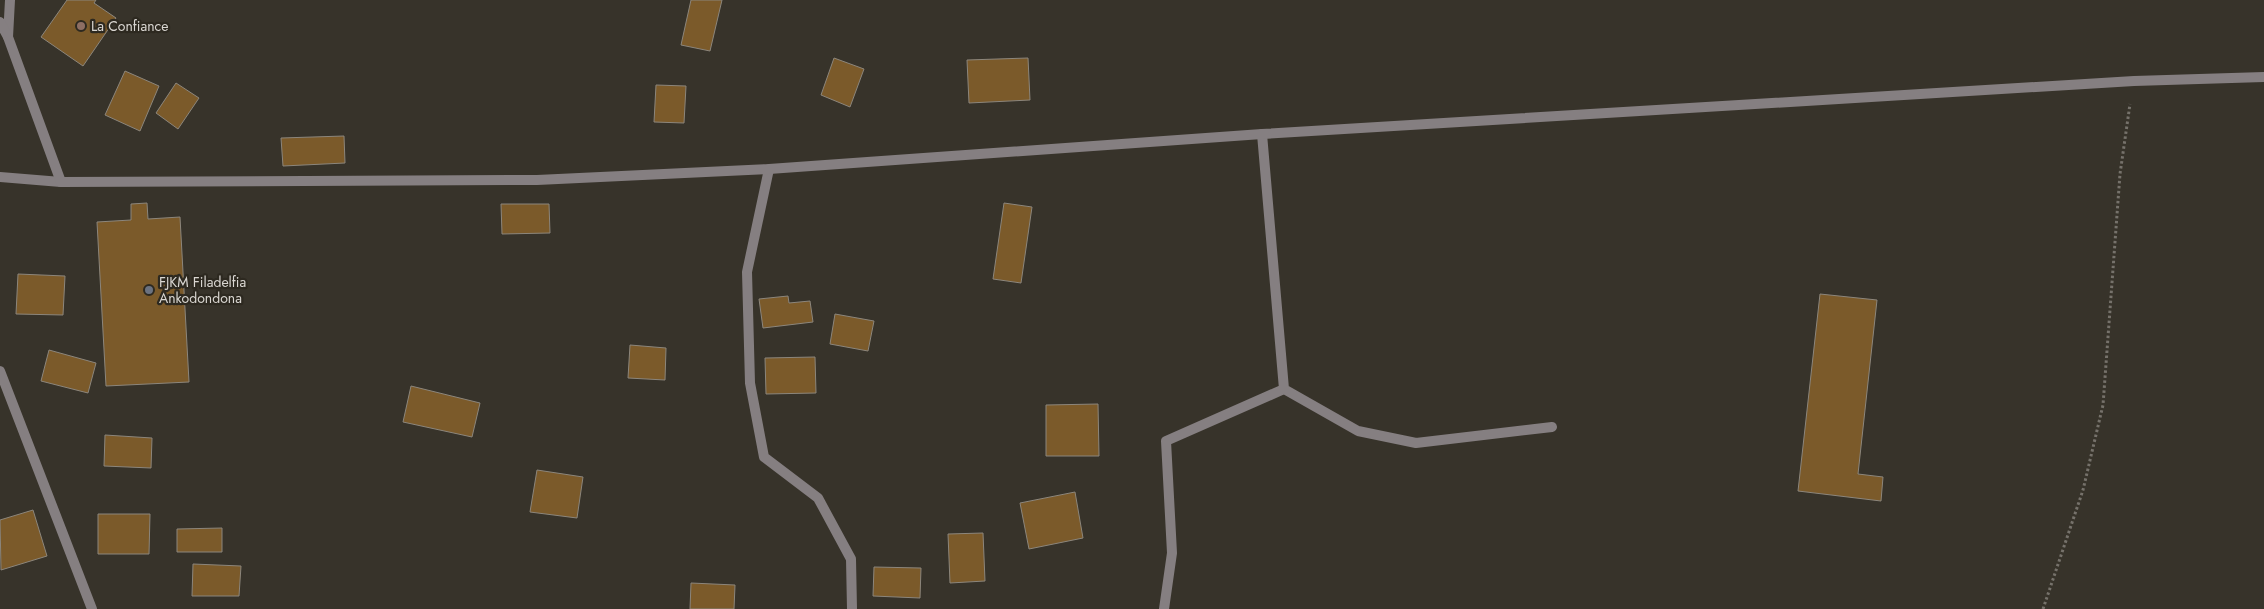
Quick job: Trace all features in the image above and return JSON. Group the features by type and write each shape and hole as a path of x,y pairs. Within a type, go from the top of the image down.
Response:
{"street":[{"path":"8,37 10,0"},
{"path":"0,22 8,37 62,182"},
{"path":"0,176 62,182 538,180 769,170 1262,134 2134,81 2264,77"},
{"path":"1262,134 1284,389"},
{"path":"769,170 747,272 750,383 762,447 764,457 818,498 851,559 852,609"},
{"path":"0,371 92,609"},
{"path":"1284,389 1358,431 1416,443 1552,427"},
{"path":"1164,609 1172,553 1166,441 1284,389"}],"path":[{"path":"2044,609 2083,490 2103,405 2120,174 2134,81"}],"building":[{"path":"67,0 96,0 94,3 116,18 83,66 41,37"},
{"path":"691,0 722,0 710,51 681,45"},
{"path":"834,58 864,69 850,107 821,95"},
{"path":"1028,58 1030,100 969,103 967,60"},
{"path":"125,71 159,86 140,131 105,115"},
{"path":"176,83 199,98 178,129 156,113"},
{"path":"656,85 686,86 684,123 654,122"},
{"path":"344,136 345,163 283,166 281,138"},
{"path":"147,203 148,219 180,217 189,382 106,386 97,222 131,220 131,204"},
{"path":"1004,203 1032,207 1021,283 993,279"},
{"path":"501,204 549,204 550,233 502,234"},
{"path":"18,274 65,276 63,315 16,314"},
{"path":"1820,294 1877,300 1858,474 1883,477 1881,501 1798,491"},
{"path":"788,296 789,303 810,301 813,322 763,328 759,299"},
{"path":"835,314 874,321 868,351 830,344"},
{"path":"630,345 666,348 665,380 628,378"},
{"path":"49,350 96,363 88,393 41,381"},
{"path":"815,357 816,393 766,394 765,358"},
{"path":"411,386 480,403 472,437 403,422"},
{"path":"1098,404 1099,456 1046,456 1046,405"},
{"path":"105,435 152,438 151,468 104,466"},
{"path":"537,470 583,477 577,518 530,512"},
{"path":"1075,492 1083,538 1029,549 1020,503"},
{"path":"33,510 47,556 1,570 0,520"},
{"path":"98,514 150,514 149,554 98,554"},
{"path":"222,528 222,552 177,552 177,529"},
{"path":"983,533 985,581 950,583 948,534"},
{"path":"193,564 241,566 239,596 192,596"},
{"path":"874,567 921,568 920,598 873,596"},
{"path":"691,583 735,585 734,609 690,609"}],"place":[{"name":"La Confiance","path":"81,26"},
{"name":"FJKM Filadelfia Ankodondona","path":"149,290"}]}
